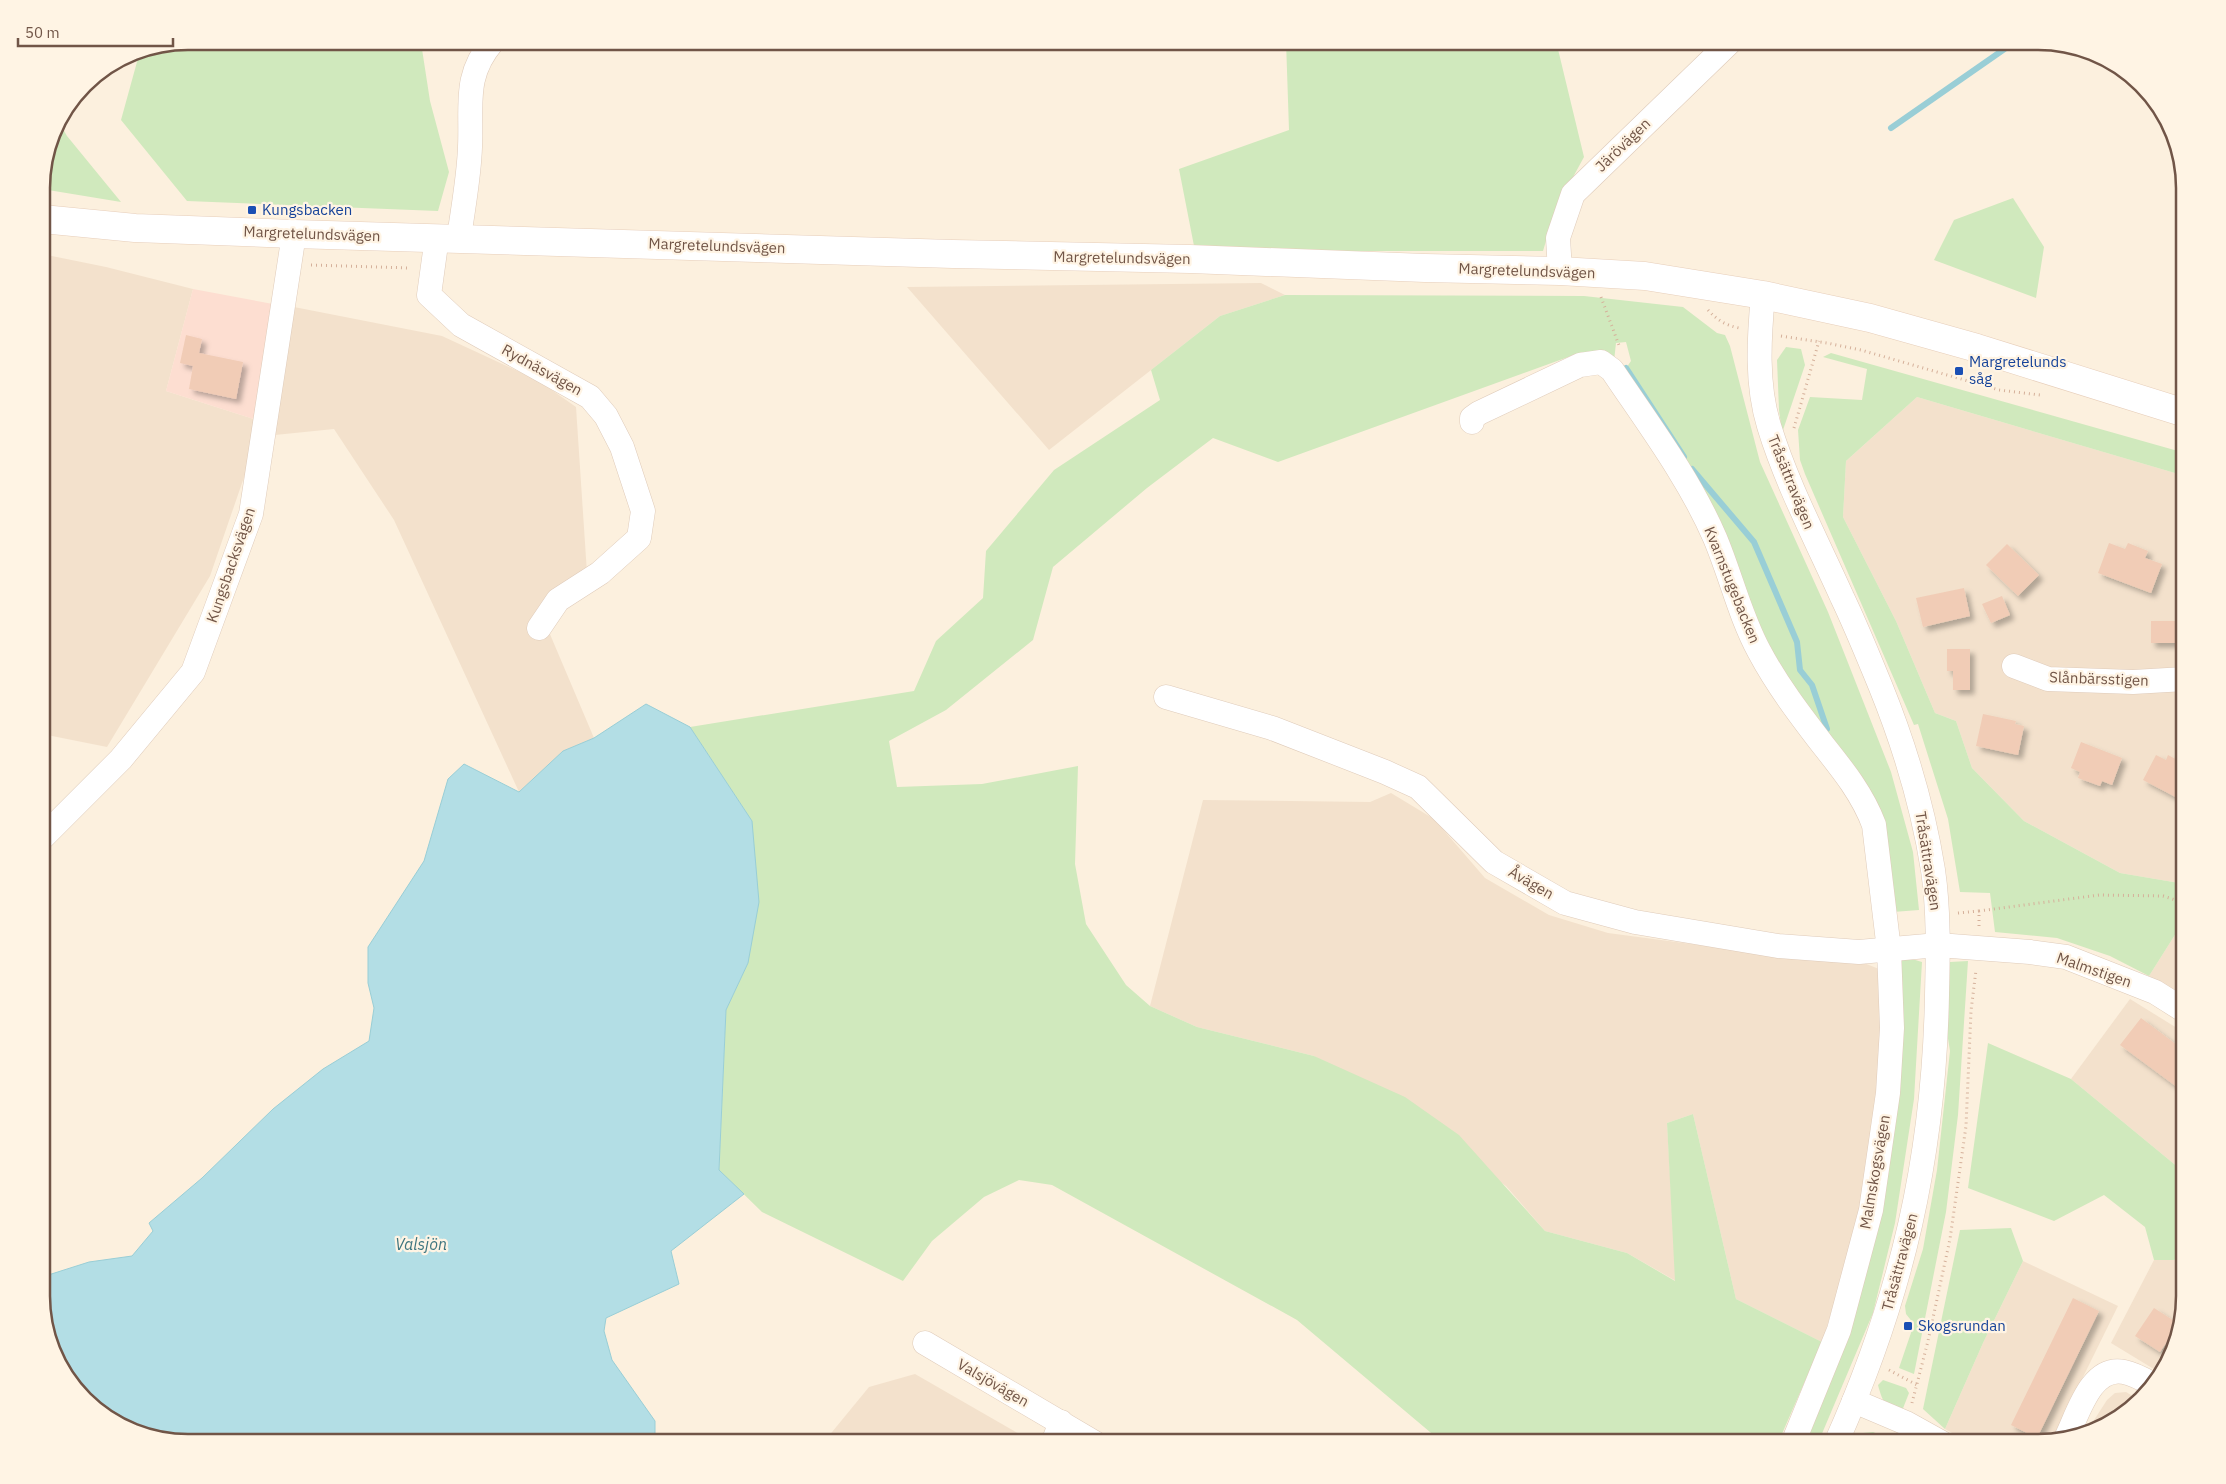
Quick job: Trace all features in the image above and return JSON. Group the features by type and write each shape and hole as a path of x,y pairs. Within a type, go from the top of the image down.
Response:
{"street":[{"path":"448,238 470,147 469,94 473,76 485,50"},
{"name":"Järövägen","path":"1560,270 1558,238 1572,194 1722,50"},
{"name":"Margretelundsvägen","path":"50,221 135,228 294,234 943,254 1190,259 1425,268 1560,270 1645,276 1763,295 1870,318 1977,348 2176,410"},
{"name":"Kungsbacksvägen","path":"50,830 121,759 193,672 252,514 294,234"},
{"name":"Rydnäsvägen","path":"448,238 431,269 429,295 461,325 590,397 606,416 622,447 642,510 639,538 600,573 558,600 539,628"},
{"name":"Tråsättravägen","path":"1763,295 1760,334 1760,379 1768,424 1801,509 1843,597 1881,688 1911,776 1922,816 1933,870 1938,945 1936,1041 1927,1141 1908,1238 1881,1332 1840,1434"},
{"path":"1472,422 1476,415 1580,365 1601,362 1612,370"},
{"name":"Kvarnstugebacken","path":"1612,370 1672,458 1696,499 1715,539 1741,612 1759,651 1790,701 1852,782 1870,812 1876,829 1889,950"},
{"name":"Slånbärsstigen","path":"2014,666 2048,679 2133,682 2176,680"},
{"name":"Åvägen","path":"1166,697 1272,728 1418,787 1494,862 1565,903 1635,922 1778,946 1859,952 1938,945"},
{"name":"Malmstigen","path":"1938,945 2030,952 2066,957 2155,992 2176,1005"},
{"name":"Malmskogsvägen","path":"1797,1434 1839,1330 1871,1210 1888,1093 1892,1028 1889,950"},
{"name":"Valsjövägen","path":"925,1343 1057,1432"},
{"path":"2070,1430 2090,1387 2100,1378 2112,1372 2123,1372 2146,1382"},
{"path":"1854,1401 1906,1423 1926,1434"}],"path":[{"path":"289,265 431,269"},
{"path":"1600,296 1621,350 1622,364 1612,370"},
{"path":"1707,309 1716,319 1727,325 1760,334 1827,342 1999,390 2046,397"},
{"path":"1906,1423 1917,1385 1950,1239 1966,1126 1971,1011 1980,911 2099,895 2163,896 2176,900"},
{"path":"1886,1369 1917,1385"}],"shaded area":[{"path":"50,256 106,267 193,289 166,391 257,420 252,454 210,576 107,747 50,736"},
{"path":"1261,283 1285,295 1220,316 1049,450 907,287"},
{"path":"193,289 273,304 257,420 166,391"},
{"path":"294,307 442,336 539,381 576,407 587,573 541,613 594,738 563,751 519,792 394,520 334,429 275,435"},
{"path":"1917,397 2176,473 2176,882 2120,873 2024,821 1972,768 1956,721 1935,713 1896,621 1843,517 1846,461"},
{"path":"1391,793 1434,819 1485,878 1549,915 1608,933 1767,954 1864,963 1879,969 1883,983 1881,1081 1859,1222 1822,1342 1736,1299 1693,1114 1667,1123 1676,1281 1627,1253 1545,1231 1506,1186 1314,1056 1197,1027 1150,1006 1203,800 1370,802"},
{"path":"2176,933 2176,992 2149,976"},
{"path":"2130,999 2176,1027 2176,1166 2071,1079"},
{"path":"2154,1260 2176,1260 2176,1305 2173,1323 2169,1340 2155,1369 2111,1343"},
{"path":"2023,1261 2118,1306 2055,1433 1954,1434 1945,1429 1983,1343"},
{"path":"915,1374 1019,1434 830,1434 869,1387"},
{"path":"2126,1392 2133,1396 2114,1411 2092,1423 2107,1400 2115,1393"}],"green space":[{"path":"188,50 422,50 430,101 449,172 438,211 187,201 121,120 138,60 144,57 170,51"},
{"path":"1286,50 1558,50 1584,157 1555,210 1543,251 1195,251 1179,169 1289,130"},
{"path":"63,129 67,136 121,202 50,190 51,170"},
{"path":"2013,198 2044,247 2036,298 1934,260 1954,220"},
{"path":"1285,295 1584,296 1683,307 1717,333 1725,335 1730,346 1760,462 1828,612 1891,772 1913,852 1919,910 1893,912 1883,829 1805,714 1622,374 1631,361 1626,342 1616,343 1614,361 1582,352 1278,462 1213,438 1147,488 1053,567 1033,640 946,710 889,741 897,787 982,784 1078,766 1075,864 1086,924 1126,985 1150,1006 1197,1027 1314,1056 1405,1097 1459,1135 1545,1231 1627,1253 1675,1281 1667,1123 1693,1114 1736,1299 1822,1342 1782,1434 1432,1434 1297,1320 1052,1185 1019,1180 984,1197 932,1241 903,1281 762,1212 719,1170 726,1010 748,963 752,821 690,727 914,691 936,641 983,598 986,551 1054,470 1160,400 1151,370 1220,316"},
{"path":"1786,347 1801,349 1805,365 1782,433 1777,360"},
{"path":"1831,353 2176,450 2176,473 1917,397 1846,461 1843,517 1896,621 1935,713 1956,721 1972,768 2024,821 2120,873 2176,882 2176,933 2149,976 2110,956 2057,938 1995,932 1990,893 1960,892 1948,819 1918,724 1914,725 1800,460 1798,430 1810,397 1862,400 1867,369 1823,357"},
{"path":"1912,959 1922,962 1914,1099 1895,1223 1873,1313 1822,1434 1802,1434 1853,1312 1898,971 1902,960"},
{"path":"1968,961 1958,1115 1946,1212 1914,1374 1899,1368 1914,1324 1906,1314 1905,1306 1923,1249 1937,1170 1950,1051 1946,1026 1948,968 1950,962"},
{"path":"1988,1043 2071,1079 2176,1166 2176,1260 2154,1260 2145,1227 2104,1195 2054,1221 1968,1188"},
{"path":"2011,1228 2023,1261 1983,1343 1945,1429 1923,1409 1960,1230"},
{"path":"1883,1380 1906,1388 1909,1393 1900,1416 1891,1410 1883,1400 1878,1385"},
{"path":"1873,1432 1878,1434 1862,1434"}],"water":[{"name":"Valsjön","path":"646,704 690,727 752,821 759,902 748,963 726,1010 719,1170 744,1194 671,1251 679,1284 606,1318 604,1331 612,1360 655,1421 655,1434 179,1434 144,1427 127,1420 97,1400 73,1372 61,1349 50,1305 50,1274 89,1262 132,1256 153,1231 149,1223 202,1178 273,1109 323,1069 369,1041 374,1008 368,983 368,947 424,861 448,779 464,764 519,792 563,751 594,738"}],"building":[{"path":"186,335 202,339 199,353 243,362 236,399 189,389 193,366 180,363"},
{"path":"2109,543 2125,549 2128,543 2148,551 2145,558 2162,564 2151,593 2098,573"},
{"path":"2007,544 2039,575 2018,596 1986,565"},
{"path":"1964,588 1970,616 1923,627 1916,598"},
{"path":"2002,596 2010,615 1991,623 1982,604"},
{"path":"2151,621 2176,621 2176,643 2151,643"},
{"path":"1947,649 1970,649 1970,690 1953,690 1953,671 1947,671"},
{"path":"1983,714 2016,721 2015,724 2024,726 2018,755 1976,746"},
{"path":"2081,742 2122,758 2112,785 2102,781 2100,786 2078,778 2080,772 2071,768"},
{"path":"2156,755 2166,760 2168,755 2176,759 2176,797 2143,780"},
{"path":"2141,1018 2176,1044 2176,1086 2120,1045"},
{"path":"2073,1298 2099,1311 2039,1434 2029,1434 2011,1425"},
{"path":"2154,1308 2173,1320 2169,1338 2160,1352 2135,1336"}],"waterway":[{"path":"1891,128 2003,50"},
{"path":"1626,368 1684,457"},
{"path":"1692,469 1754,542 1797,642 1800,670 1812,685 1827,729"}],"place":[{"name":"Kungsbacken","path":"252,210"},
{"name":"Margretelunds såg","path":"1959,371"},
{"name":"Skogsrundan","path":"1908,1326"}]}
